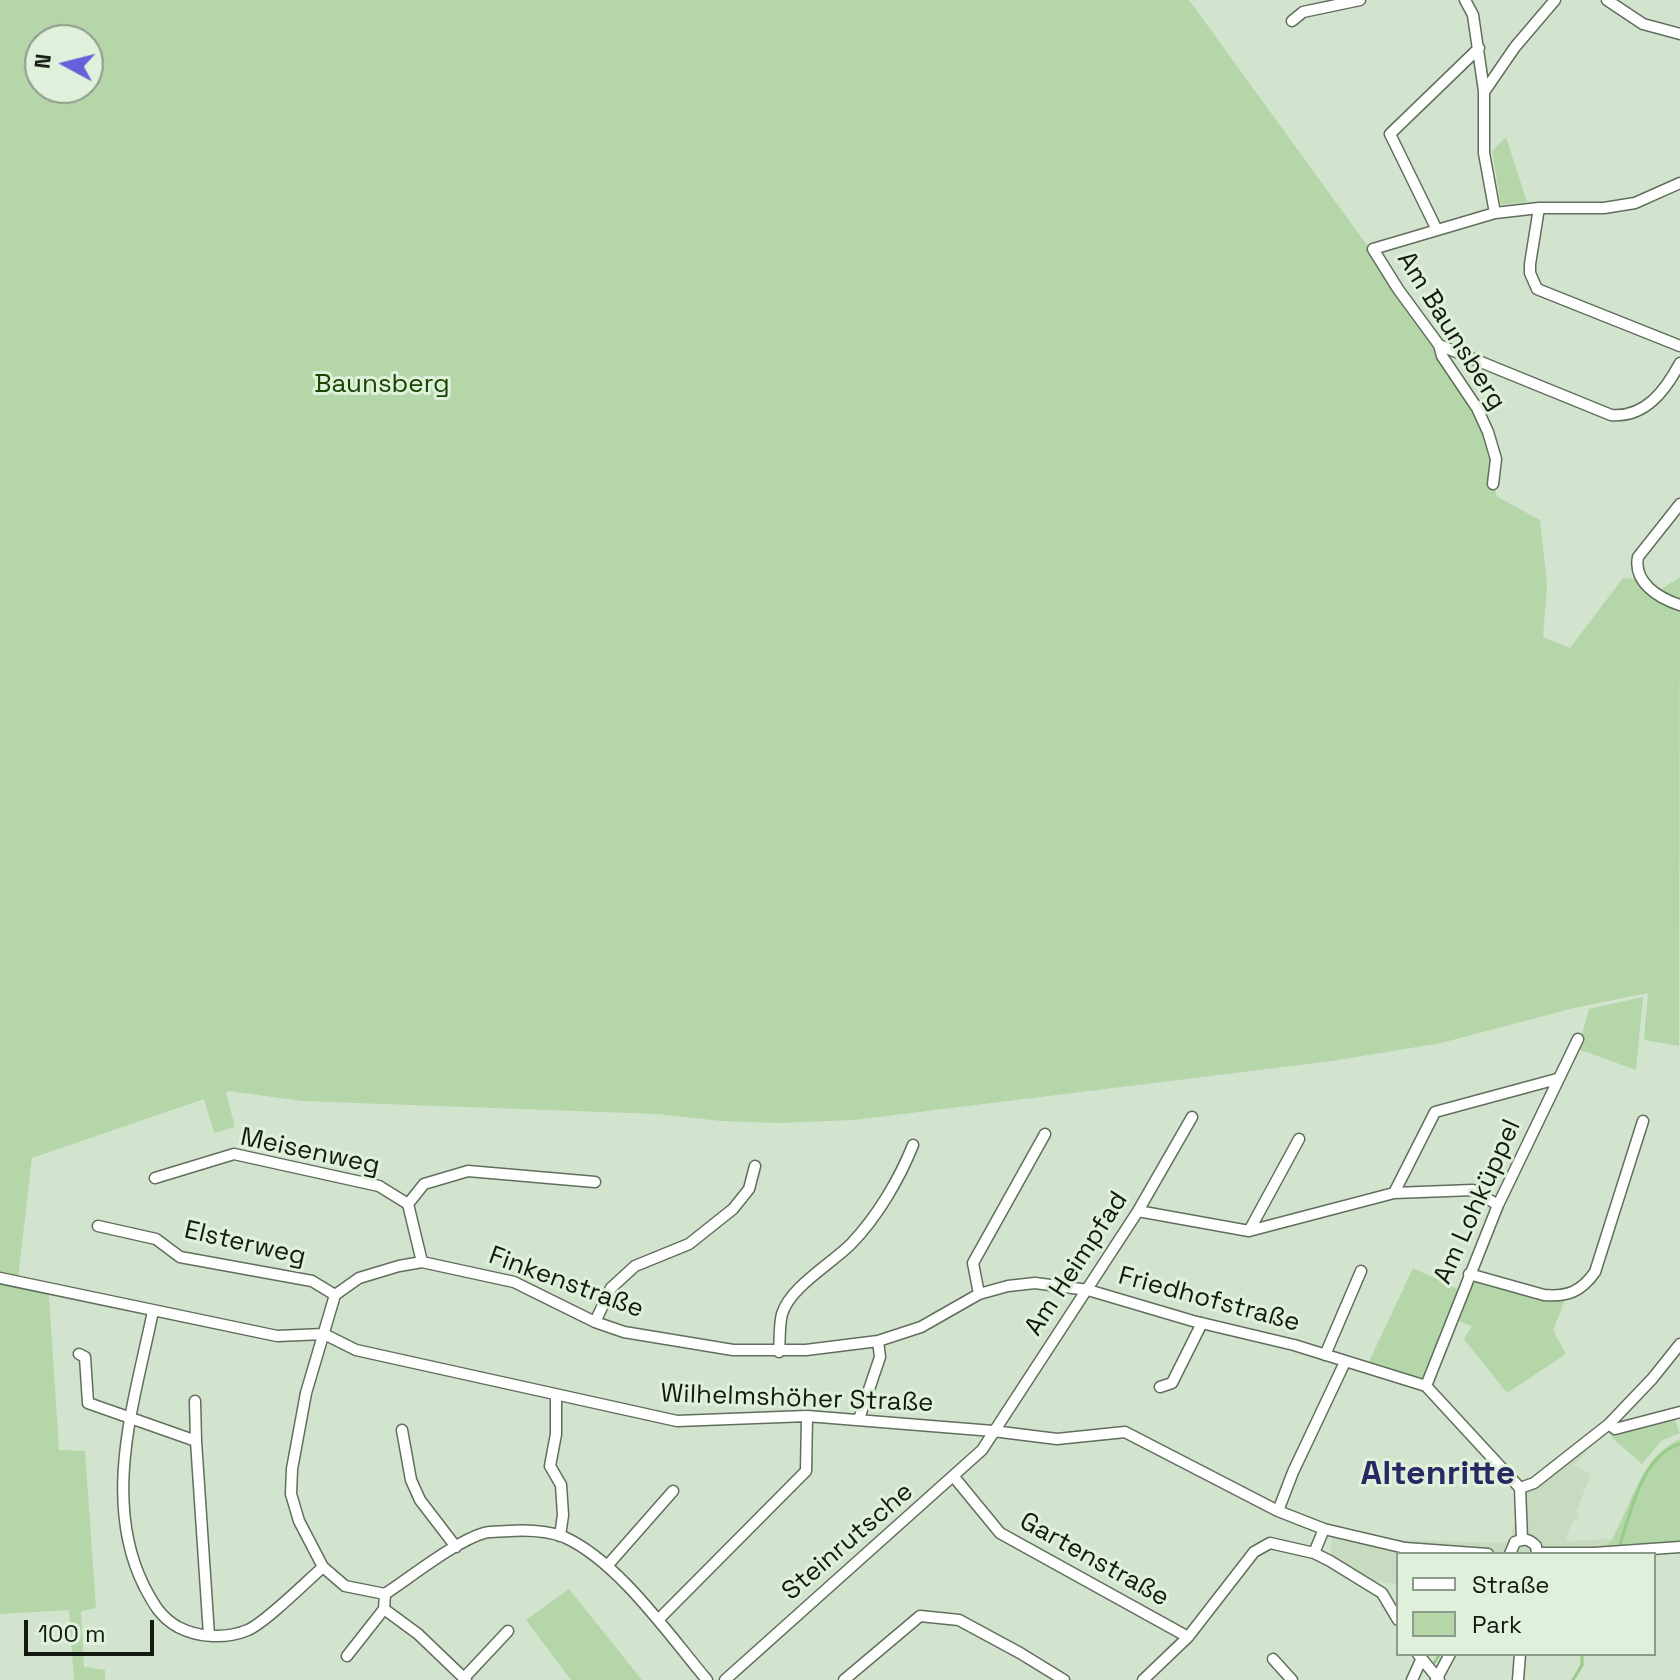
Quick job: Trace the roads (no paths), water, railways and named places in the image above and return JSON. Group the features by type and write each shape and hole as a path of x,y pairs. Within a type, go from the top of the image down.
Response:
{"street":[{"path":"1292,21 1303,12 1360,0"},
{"path":"1465,0 1473,15 1479,48 1484,92 1484,153 1495,213"},
{"path":"1484,92 1515,47 1555,0"},
{"path":"1607,0 1643,24 1680,34"},
{"path":"1479,48 1390,134 1437,230 1495,213 1539,208 1604,208 1635,203 1680,183"},
{"path":"1539,208 1530,264 1530,273 1537,289 1680,346"},
{"name":"Am Baunsberg","path":"1437,230 1373,249 1439,345 1442,356 1477,408 1496,459 1493,484"},
{"path":"1439,345 1611,415 1629,415 1654,400 1680,363"},
{"path":"1680,504 1638,557 1636,566 1639,577 1648,587 1680,605"},
{"name":"Am Lohküppel","path":"1426,1386 1498,1205 1578,1039"},
{"path":"1394,1193 1435,1112 1557,1079"},
{"name":"Am Heimpfad","path":"993,1431 1088,1290 1192,1117"},
{"path":"1469,1274 1556,1297 1566,1297 1588,1282 1595,1272 1643,1121"},
{"path":"979,1294 973,1263 1045,1134"},
{"path":"1249,1231 1299,1139"},
{"path":"779,1352 782,1314 792,1296 851,1244 903,1169 913,1145"},
{"name":"Meisenweg","path":"155,1178 234,1154 379,1186 408,1204"},
{"path":"595,1322 611,1288 635,1266 689,1244 733,1209 749,1189 755,1166"},
{"path":"422,1262 408,1204 424,1184 468,1171 595,1182"},
{"path":"1138,1211 1249,1231 1394,1193 1473,1190 1498,1205"},
{"name":"Elsterweg","path":"98,1226 156,1239 180,1257 312,1281 335,1295"},
{"name":"Finkenstraße","path":"335,1295 359,1278 422,1262 514,1282 595,1322 624,1332 733,1350 779,1352 878,1341 921,1327 979,1294 1035,1283"},
{"name":"Friedhofstraße","path":"1325,1355 1361,1271"},
{"name":"Wilhelmshöher Straße","path":"0,1278 277,1336 324,1334 356,1350 677,1421 807,1416 1057,1439 1125,1432 1278,1511 1324,1529 1405,1548 1460,1552"},
{"name":"Friedhofstraße","path":"1035,1283 1088,1290 1426,1386"},
{"path":"335,1295 306,1393 292,1469 291,1494 302,1528 323,1567 345,1586 385,1594 456,1547 485,1533 524,1531 560,1536 583,1547 607,1566 658,1620 707,1680"},
{"path":"153,1311 125,1440 122,1481 126,1536 139,1576 155,1609 193,1635 230,1636 251,1629 323,1567"},
{"path":"1160,1387 1172,1383 1202,1323"},
{"path":"859,1419 880,1357 878,1341"},
{"path":"1520,1488 1534,1483 1609,1424 1680,1344"},
{"path":"79,1354 85,1357 88,1403 196,1441"},
{"path":"1278,1511 1345,1362"},
{"path":"1426,1386 1520,1488 1522,1539"},
{"path":"556,1396 556,1434 550,1466 561,1485 563,1515 560,1536"},
{"path":"195,1401 209,1635"},
{"path":"1609,1424 1615,1429 1680,1412"},
{"path":"658,1620 806,1471 807,1416"},
{"path":"402,1430 411,1480 420,1500 456,1547"},
{"name":"Steinrutsche","path":"725,1680 954,1477 982,1450 993,1431"},
{"name":"Gartenstraße","path":"954,1477 1000,1533 1188,1637"},
{"path":"607,1566 673,1491"},
{"path":"1314,1553 1324,1529"},
{"path":"1511,1552 1515,1542 1522,1539 1536,1546 1537,1552"},
{"path":"1143,1680 1188,1637 1246,1560 1261,1546 1270,1543 1314,1553 1382,1593 1396,1617"},
{"path":"1603,1552 1680,1547"},
{"path":"347,1656 384,1609 385,1594"},
{"path":"384,1609 418,1634 465,1679 508,1631"},
{"path":"844,1680 920,1616 959,1620 1064,1680"},
{"path":"1412,1680 1447,1656"},
{"path":"1518,1680 1520,1656"},
{"path":"1273,1659 1292,1680"}],"waterway":[{"path":"1619,1547 1639,1487 1647,1473 1667,1450 1680,1444"},
{"path":"1432,1666 1439,1656"},
{"path":"1573,1680 1582,1665 1582,1656"}],"district":[{"name":"Altenritte","path":"1438,1475"}],"park label":[{"name":"Baunsberg","path":"382,385"}]}
